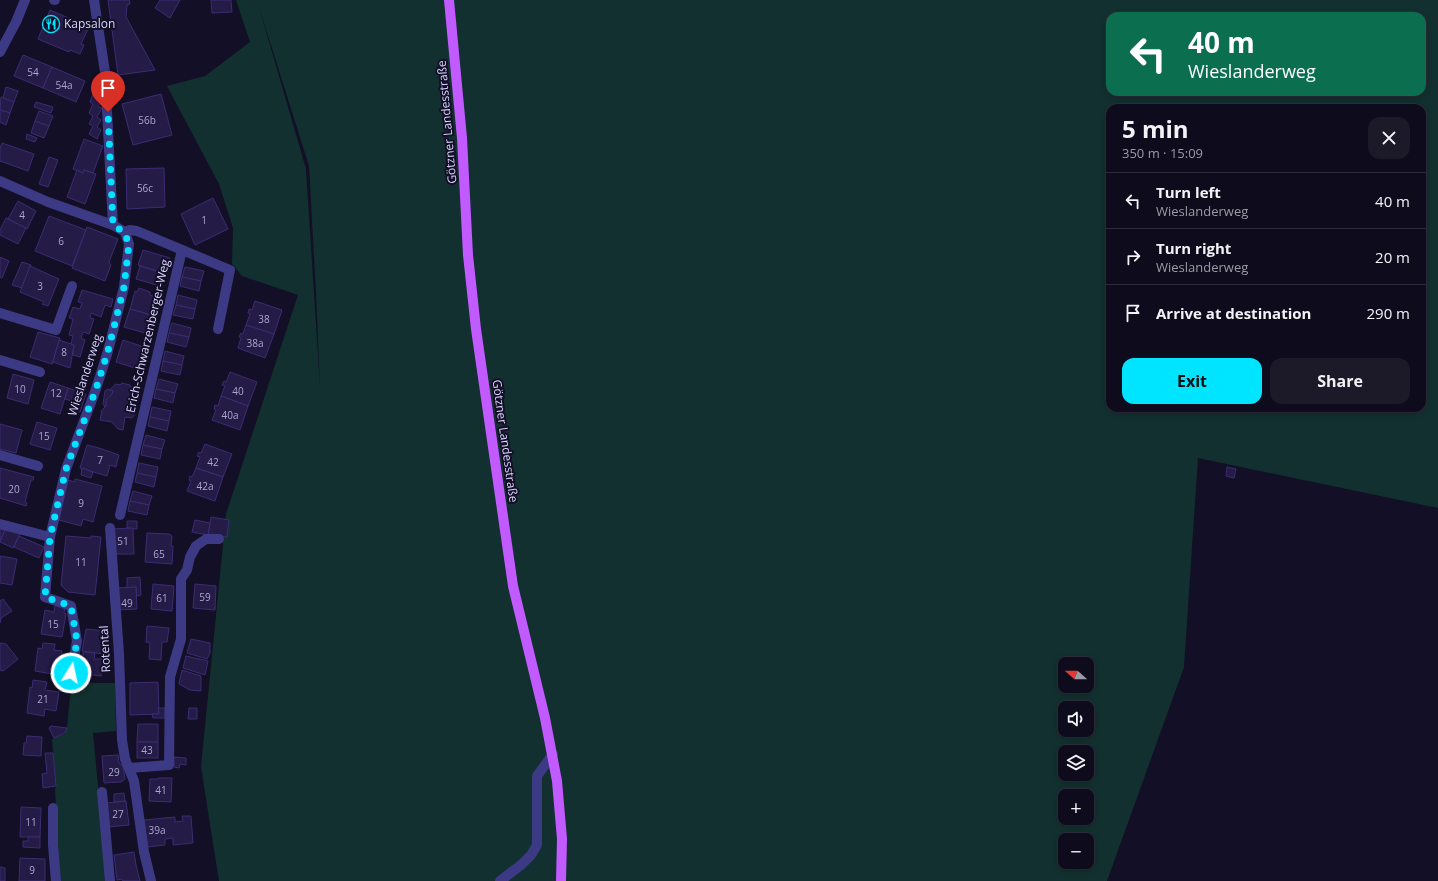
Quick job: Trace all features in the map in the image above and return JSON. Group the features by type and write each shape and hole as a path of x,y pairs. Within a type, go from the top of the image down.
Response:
{"main road":[{"name":"Götzner Landesstraße","path":"449,0 462,138 468,255 476,329 513,586 553,754 562,823 561,881"}],"street":[{"path":"0,52 16,22 25,0"},
{"path":"94,0 105,72 113,225"},
{"path":"0,181 48,202 113,225 124,232 130,230 137,231 182,250"},
{"name":"Wieslanderweg","path":"66,688 71,673 77,641 71,606 45,597 50,537 66,469 96,389 108,351 124,287 129,244 124,232"},
{"name":"Erich-Schwarzenberger-Weg","path":"120,515 182,250 230,270 218,329"},
{"path":"0,313 56,330 72,286"},
{"path":"0,360 40,372"},
{"path":"0,455 38,466"},
{"path":"0,524 50,537"},
{"name":"Rotental","path":"110,528 119,654 122,740 125,759 134,781 144,852 151,881"},
{"path":"129,768 169,765 170,677 181,640 182,579 187,570 190,557 196,546 206,539 219,539"},
{"path":"500,881 521,865 537,844 537,776 553,754"},
{"path":"102,792 110,881"},
{"path":"53,808 53,844 56,881"}],"green space":[{"path":"236,0 1438,0 1438,508 1198,458 1184,667 1107,881 219,881 201,767 226,514 298,295 242,276 232,264 233,228 219,184 167,86 205,76 250,42","holes":["259,7 309,166 320,387 306,169"]},
{"path":"75,683 115,683 116,731 93,733 107,881 59,881 56,787 52,739 65,734 67,728 71,686"}],"building":[{"path":"108,0 129,0 130,4 127,5 126,17 155,70 118,75"},
{"path":"160,0 180,0 170,18 155,8"},
{"path":"211,0 231,0 232,12 212,13"},
{"path":"50,10 89,27 81,44 84,45 80,54 70,50 69,52 38,39"},
{"path":"23,55 52,67 43,88 14,76"},
{"path":"52,67 85,81 76,102 43,88"},
{"path":"6,87 18,91 14,102 3,98"},
{"path":"93,94 102,98 98,107 102,108 97,117 101,120 97,127 101,130 97,139 89,134 93,126 89,124 93,116 89,113 93,104 90,102"},
{"path":"161,94 172,135 133,145 122,104"},
{"path":"1,97 14,102 10,113 0,110"},
{"path":"36,102 53,107 51,113 34,107"},
{"path":"0,110 10,113 6,125 0,122"},
{"path":"39,111 53,116 49,126 35,121"},
{"path":"35,121 49,126 44,138 31,133"},
{"path":"27,134 37,138 35,142 26,139"},
{"path":"84,139 103,146 93,173 84,170 83,173 73,169"},
{"path":"2,143 34,154 28,171 0,161 0,148"},
{"path":"49,157 58,160 48,187 39,184"},
{"path":"164,168 165,207 127,209 126,169"},
{"path":"77,170 83,173 84,170 96,174 85,204 67,197"},
{"path":"213,198 228,229 195,245 181,214"},
{"path":"18,201 36,211 27,229 8,219"},
{"path":"49,216 86,230 72,266 35,251"},
{"path":"6,218 26,228 18,244 0,235 0,230"},
{"path":"87,227 118,239 109,262 111,265 105,281 72,268"},
{"path":"143,250 170,258 166,274 138,265"},
{"path":"0,257 9,261 2,278 0,277"},
{"path":"22,262 31,265 22,288 12,285"},
{"path":"30,266 59,279 48,306 42,304 44,302 20,292"},
{"path":"140,266 163,273 160,286 136,279"},
{"path":"185,267 204,271 201,281 182,277"},
{"path":"182,277 201,281 199,291 180,286"},
{"path":"139,288 150,292 150,295 156,297 151,315 130,309 135,291 137,292"},
{"path":"82,290 113,299 111,307 105,305 101,317 91,313 90,318 94,319 89,334 83,332 81,338 85,340 80,357 73,355 74,345 71,344 73,336 69,335 73,319 69,318 73,307 80,309 82,303 78,302"},
{"path":"178,295 197,300 195,309 176,305"},
{"path":"255,301 282,310 274,334 246,325 250,314 248,313 249,309 252,310"},
{"path":"176,305 195,309 193,319 173,315"},
{"path":"130,309 151,315 145,333 124,327"},
{"path":"172,323 191,328 189,337 169,333"},
{"path":"246,325 274,334 265,358 238,348 241,338 239,337 241,333 243,334"},
{"path":"38,332 60,338 52,364 30,357"},
{"path":"169,333 189,337 186,347 167,342"},
{"path":"59,340 74,345 70,368 53,362"},
{"path":"123,340 144,347 138,369 116,362"},
{"path":"165,351 184,356 182,365 163,361"},
{"path":"163,361 182,365 180,375 161,371"},
{"path":"230,372 257,382 248,406 221,396 225,386 222,385 224,381 226,382"},
{"path":"13,374 34,380 28,404 7,398"},
{"path":"159,379 178,384 175,393 156,389"},
{"path":"50,382 68,388 60,414 41,408"},
{"path":"122,383 136,388 133,404 131,404 130,409 131,412 136,413 132,418 125,417 123,430 118,429 112,422 100,420 102,410 106,406 106,400 113,391 108,391 116,384 120,385"},
{"path":"68,388 86,394 80,412 74,411 77,403 65,399"},
{"path":"107,389 113,391 106,400 105,407 103,404 105,391"},
{"path":"156,389 175,393 173,403 154,398"},
{"path":"221,396 248,406 240,430 212,420 216,410 214,409 215,405 218,406"},
{"path":"152,407 171,411 169,421 150,417"},
{"path":"150,417 169,421 167,431 148,426"},
{"path":"37,422 57,428 50,450 30,444"},
{"path":"0,424 22,430 16,453 0,449"},
{"path":"146,435 165,440 162,449 143,445"},
{"path":"205,444 232,454 223,477 196,468 200,457 197,456 199,452 201,453"},
{"path":"87,445 119,455 116,467 110,465 107,476 80,468"},
{"path":"143,445 162,449 160,459 141,455"},
{"path":"139,463 158,467 156,477 137,473"},
{"path":"1227,467 1236,469 1234,478 1226,476"},
{"path":"0,468 34,477 33,480 31,480 25,502 27,503 26,506 0,498"},
{"path":"82,468 93,472 91,478 81,475"},
{"path":"196,468 223,477 215,501 187,491 191,481 189,480 190,476 192,477"},
{"path":"137,473 156,477 154,487 135,482"},
{"path":"75,479 102,486 93,522 83,519 81,526 59,520 68,480 75,482"},
{"path":"133,491 152,496 149,505 130,501"},
{"path":"130,501 149,505 147,515 128,511"},
{"path":"211,517 229,520 227,537 208,535"},
{"path":"195,520 210,523 208,535 192,532"},
{"path":"127,521 137,521 137,529 127,528"},
{"path":"6,527 20,534 13,548 0,542"},
{"path":"0,528 5,530 0,541"},
{"path":"133,528 134,554 113,554 112,529"},
{"path":"147,533 169,534 172,536 172,564 145,562"},
{"path":"19,536 44,547 39,558 14,547"},
{"path":"66,536 91,538 91,536 101,537 95,595 68,592 61,585"},
{"path":"0,556 17,559 12,585 0,583"},
{"path":"140,577 141,595 136,596 136,587 127,588 127,578"},
{"path":"153,584 174,586 172,611 151,609"},
{"path":"195,584 216,586 215,610 193,608"},
{"path":"136,587 137,609 118,610 117,588"},
{"path":"3,599 12,611 1,618 0,623 0,601"},
{"path":"55,605 65,607 64,613 66,614 62,637 41,634 45,610 54,612"},
{"path":"147,626 169,628 167,642 162,642 161,660 149,659 150,643 146,642"},
{"path":"86,629 106,631 103,654 82,651"},
{"path":"191,639 210,643 210,653 207,659 187,653"},
{"path":"0,643 6,644 18,659 3,671 0,670"},
{"path":"43,643 55,644 54,650 62,651 58,675 35,671 38,648 42,649"},
{"path":"83,652 95,653 94,659 103,659 101,676 76,673 78,657 83,657"},
{"path":"186,656 208,661 205,675 183,668"},
{"path":"182,670 201,676 201,691 190,690 179,684"},
{"path":"33,680 47,682 45,690 59,692 56,711 45,709 44,716 27,713 30,687 32,688"},
{"path":"158,682 159,714 130,715 130,683"},
{"path":"158,708 165,708 165,718 153,718 152,714 159,714"},
{"path":"189,708 197,708 197,719 188,719"},
{"path":"138,724 158,724 158,742 137,742"},
{"path":"51,726 67,728 65,733 54,738 49,728"},
{"path":"27,736 42,737 41,756 23,755 24,743 26,743"},
{"path":"137,742 158,742 158,758 137,758"},
{"path":"45,753 53,753 56,786 43,788 42,774 47,773"},
{"path":"118,755 119,763 123,766 125,779 121,782 104,783 102,756"},
{"path":"174,757 186,758 186,765 180,764 179,768 174,767"},
{"path":"172,778 171,802 149,801 150,779"},
{"path":"124,793 125,801 114,802 114,794"},
{"path":"126,801 129,825 109,827 106,803"},
{"path":"21,807 41,808 40,837 20,837"},
{"path":"182,816 191,816 193,843 173,845 173,838 165,839 165,845 147,847 144,820 175,817 175,822 183,821"},
{"path":"28,837 40,837 40,848 23,847 23,841 28,841"},
{"path":"134,852 140,881 123,881 122,879 117,880 114,855"},
{"path":"20,858 45,859 45,881 19,881"},
{"path":"0,867 5,868 5,881 0,881"}],"place":[{"name":"Kapsalon","path":"51,24"}],"route":[{"path":"71,673 77,641 71,606 45,597 50,537 66,469 96,389 108,351 128,265 129,244 124,232 113,225 108,112"}]}
